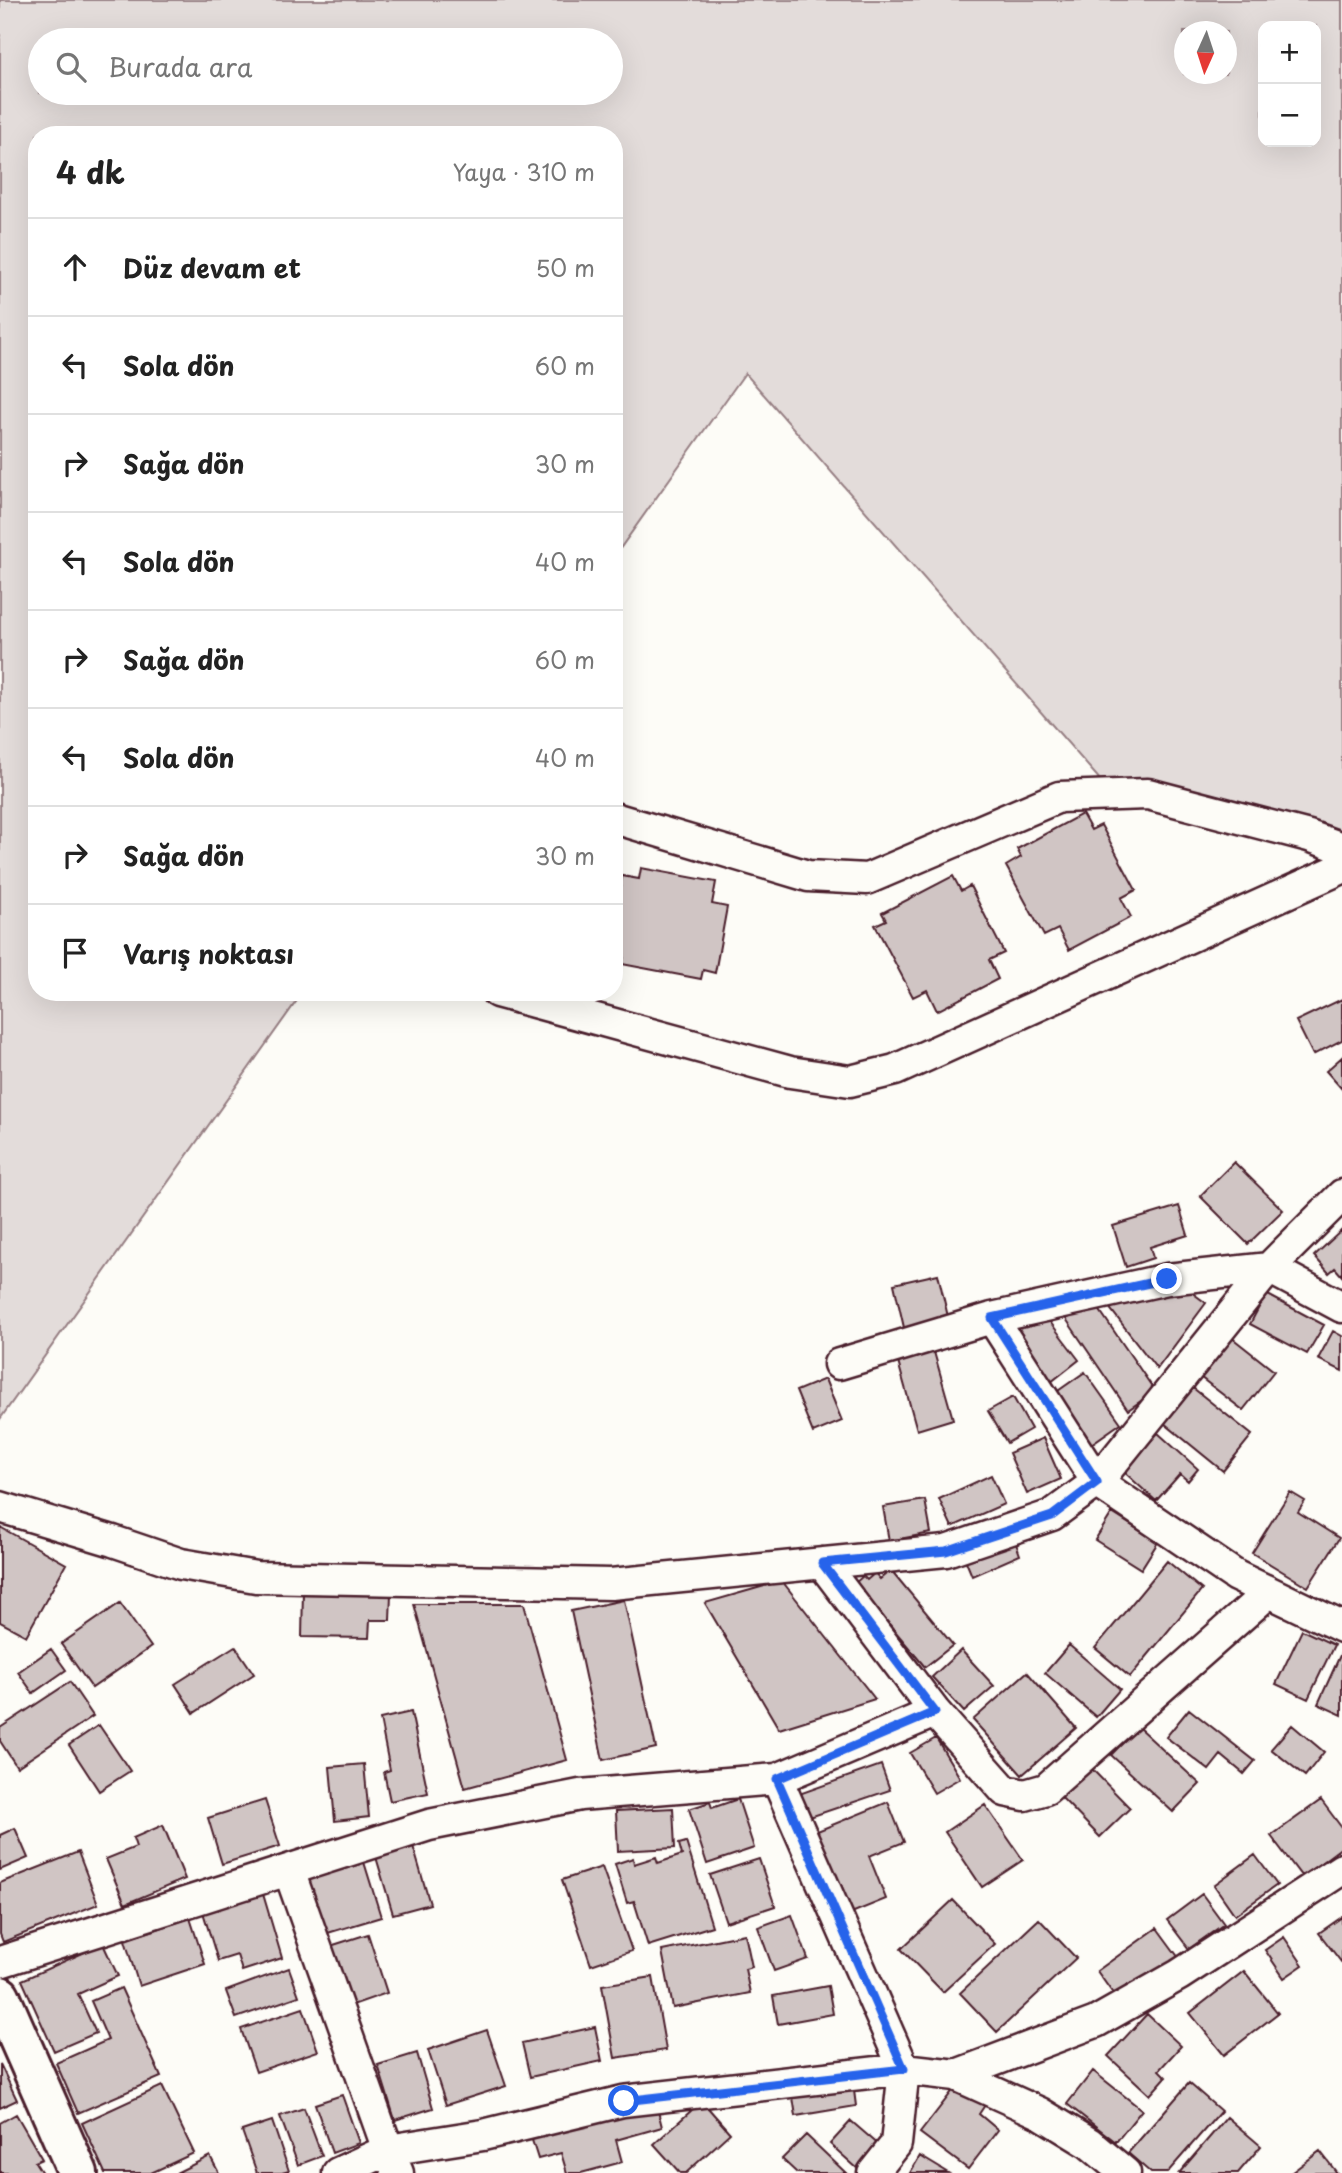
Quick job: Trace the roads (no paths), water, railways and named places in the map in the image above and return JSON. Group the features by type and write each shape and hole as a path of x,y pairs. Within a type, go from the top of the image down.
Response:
{"street":[{"path":"623,821 808,876 867,879 1059,797 1148,794 1309,836 1342,848"},
{"path":"530,1001 790,1072 850,1081 895,1070 1342,868"},
{"path":"0,1507 181,1564 256,1577 611,1584 946,1551 1052,1516 1097,1482 1269,1268 1342,1195"},
{"path":"839,1364 992,1318 1167,1279 1269,1268 1342,1307"},
{"path":"992,1318 1097,1482 1236,1576 1342,1627"},
{"path":"822,1563 935,1712 1005,1791 1026,1795 1046,1789 1269,1592"},
{"path":"0,1962 429,1825 580,1796 777,1779 935,1712"},
{"path":"777,1779 904,2069 896,2144 873,2173"},
{"path":"956,2075 1096,2022 1179,1975 1342,1869"},
{"path":"289,1871 393,2162"},
{"path":"0,1996 78,2173"},
{"path":"338,2173 393,2162 483,2135 624,2101 904,2069 956,2075 1040,2113 1089,2143 1125,2173"}]}
